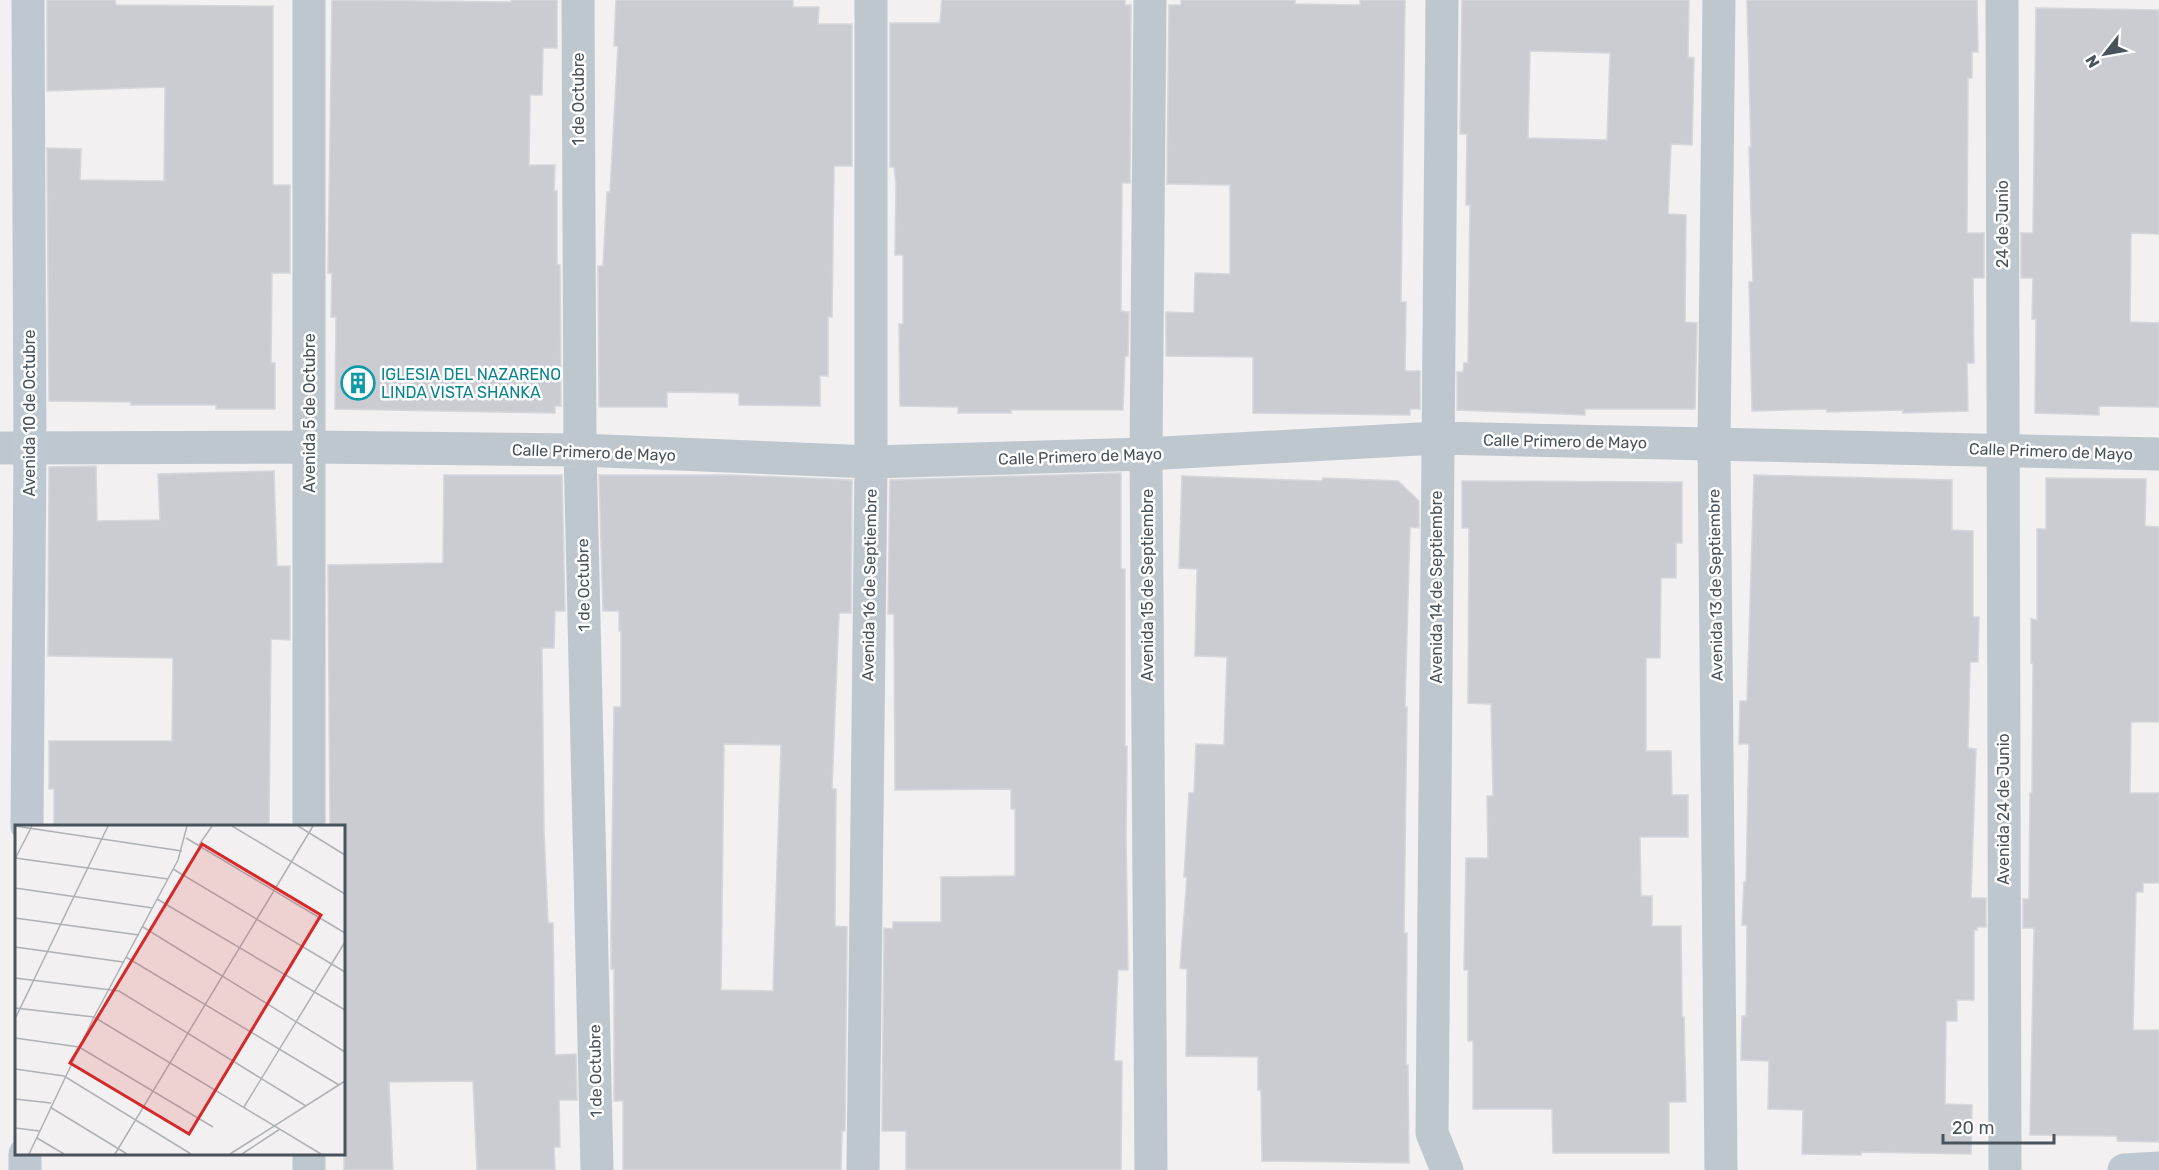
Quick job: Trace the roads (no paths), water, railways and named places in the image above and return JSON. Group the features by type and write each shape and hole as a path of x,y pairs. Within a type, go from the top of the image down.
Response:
{"street":[{"name":"Avenida 10 de Octubre","path":"27,825 15,449 28,0"},
{"name":"Avenida 5 de Octubre","path":"309,0 309,825"},
{"name":"1 de Octubre","path":"578,0 580,450 597,1170"},
{"name":"Avenida 16 de Septiembre","path":"863,1170 871,462 871,0"},
{"name":"Avenida 15 de Septiembre","path":"1150,0 1146,454 1151,1170"},
{"name":"Avenida 14 de Septiembre","path":"1442,0 1432,1133 1447,1170"},
{"name":"Avenida 13 de Septiembre","path":"1719,0 1714,445 1721,1170"},
{"name":"24 de Junio","path":"2002,0 2002,449"},
{"name":"Calle Primero de Mayo","path":"15,449 309,447 580,450 871,462 1146,454 1437,438 2159,454"},
{"name":"Avenida 24 de Junio","path":"2002,449 2005,1170"},
{"path":"2124,1170 2159,1168"}],"place":[{"name":"IGLESIA DEL NAZARENO LINDA VISTA SHANKA","path":"358,383"}]}
